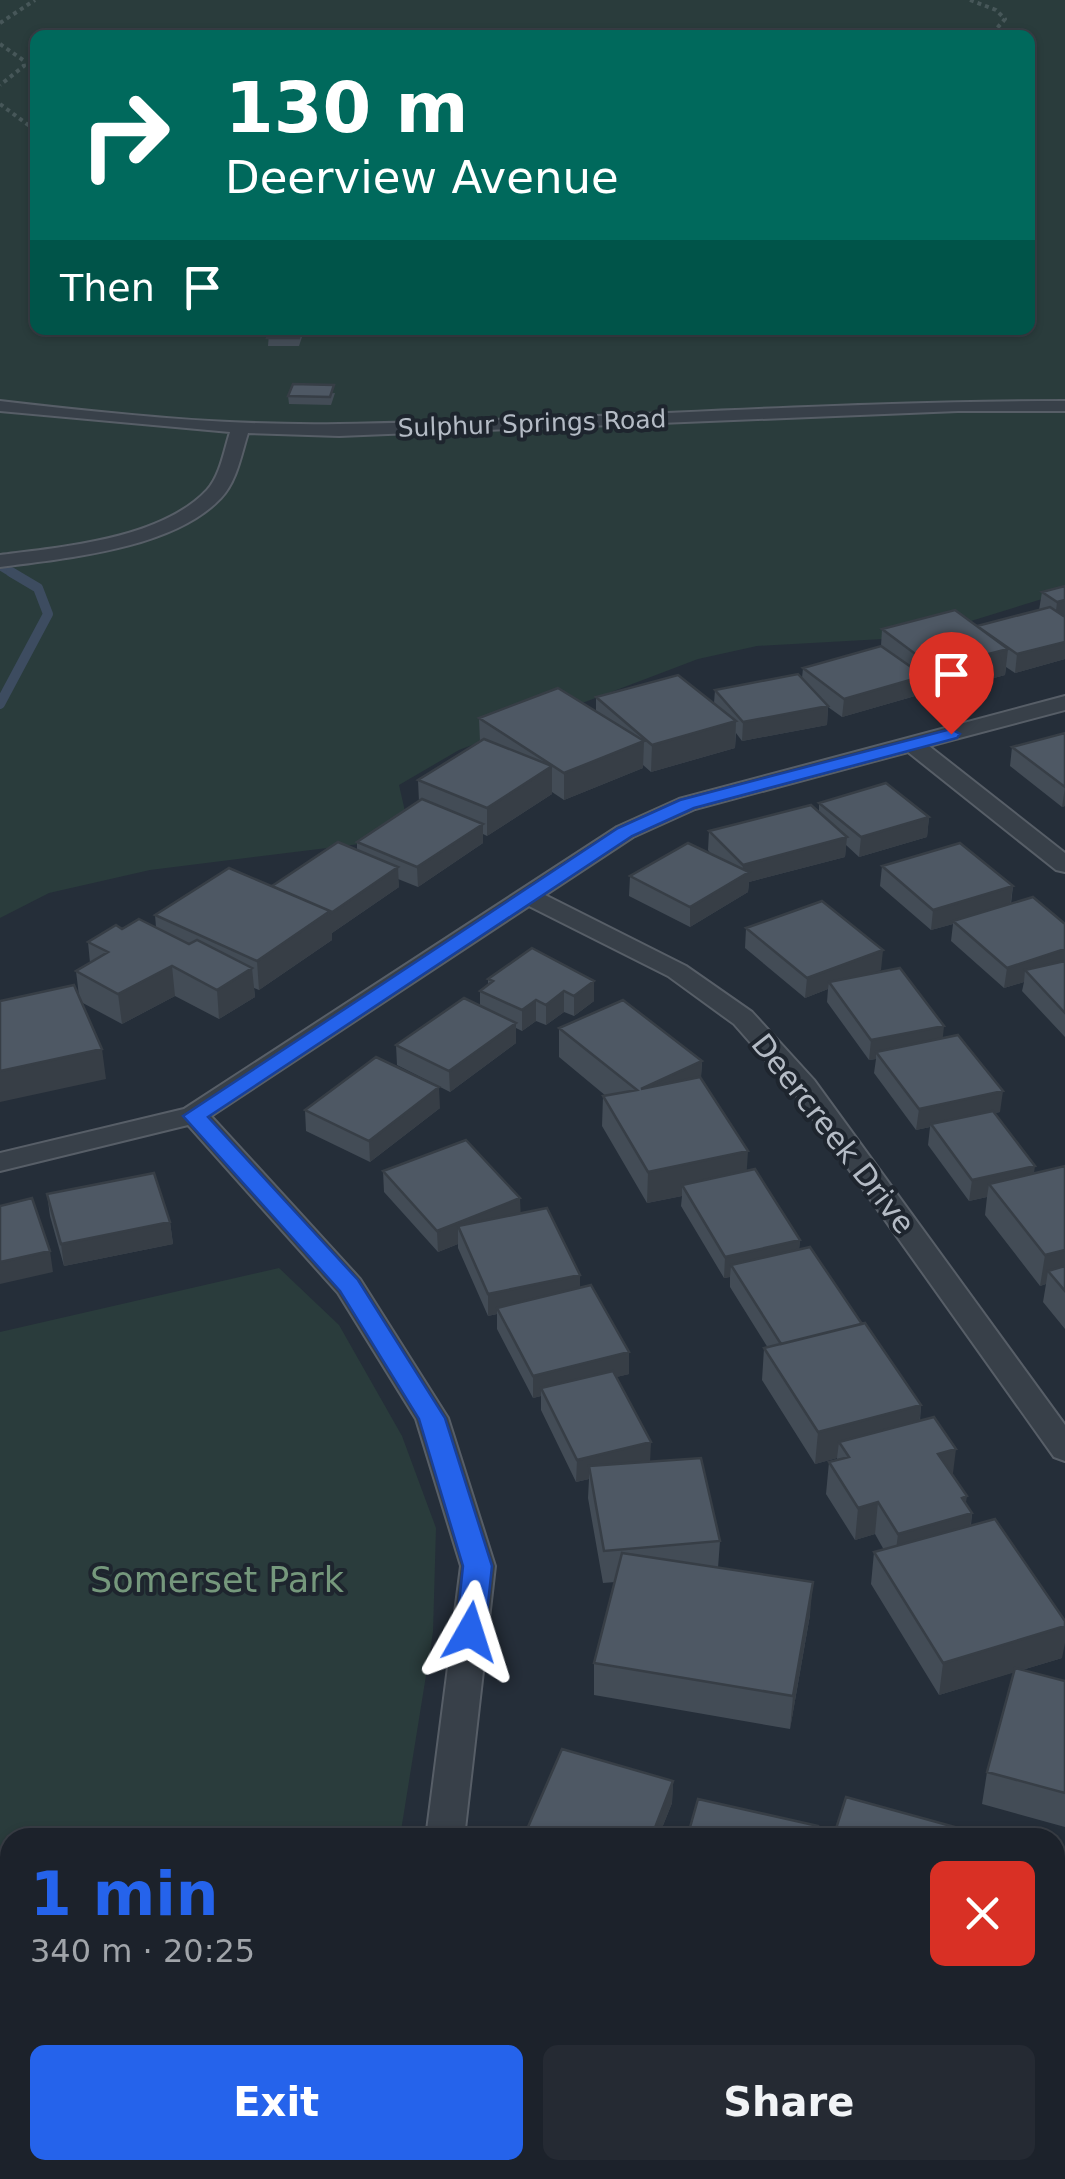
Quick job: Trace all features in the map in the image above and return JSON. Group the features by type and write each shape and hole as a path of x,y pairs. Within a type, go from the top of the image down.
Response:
{"street":[{"name":"Sulphur Springs Road","path":"0,406 129,422 240,430 339,430 958,406 1065,406"},
{"path":"0,561 130,537 184,518 216,492 240,430"},
{"path":"0,1162 194,1116 531,898 625,832 687,804 1065,703"},
{"path":"912,744 1065,865"},
{"name":"Deercreek Drive","path":"531,898 676,972 743,1018 804,1086 1065,1449"},
{"path":"194,1116 349,1286 432,1418 478,1566 446,1828"}],"path":[{"path":"0,24 35,0"},
{"path":"970,0 996,10 1005,20 996,30"},
{"path":"0,44 23,60 24,66 0,85"},
{"path":"0,104 30,126"}],"green space":[{"path":"0,0 1065,0 1065,592 919,637 757,646 698,659 459,750 399,785 407,820 376,842 150,870 49,893 0,918"},
{"name":"Somerset Park","path":"279,1268 339,1325 402,1436 436,1528 433,1632 401,1828 0,1828 0,1332"}],"building":[{"path":"268,335 300,335 299,338 267,338"},
{"path":"293,384 334,385 330,397 288,396"},
{"path":"1065,586 1065,600 1057,602 1042,592"},
{"path":"1050,607 1065,617 1065,642 1017,654 977,626"},
{"path":"955,610 1008,649 934,668 882,629"},
{"path":"881,646 924,676 844,699 803,668"},
{"path":"798,674 828,706 743,722 715,690"},
{"path":"678,675 736,721 652,745 596,697"},
{"path":"558,688 644,741 564,773 479,718"},
{"path":"1065,733 1065,787 1012,747"},
{"path":"484,739 552,766 487,808 418,780"},
{"path":"886,783 929,817 861,837 819,803"},
{"path":"422,799 483,824 417,867 357,842"},
{"path":"811,805 847,837 743,865 709,831"},
{"path":"338,842 398,867 331,913 272,886"},
{"path":"688,843 749,872 690,907 630,876"},
{"path":"960,843 1013,886 933,910 882,866"},
{"path":"229,868 330,911 257,961 155,915"},
{"path":"1033,897 1065,924 1065,949 1007,968 953,921"},
{"path":"822,901 883,950 807,978 746,928"},
{"path":"139,919 189,944 197,940 252,968 217,990 172,966 118,994 76,971 108,952 88,942 116,925 122,929"},
{"path":"532,948 594,981 574,996 564,991 546,1005 536,1000 522,1010 480,991 493,981 488,979"},
{"path":"1065,961 1065,1013 1025,970"},
{"path":"900,968 944,1026 871,1040 829,982"},
{"path":"74,985 102,1049 0,1071 0,1001"},
{"path":"464,998 516,1023 449,1071 396,1045"},
{"path":"623,1000 702,1061 641,1089 700,1077 748,1151 648,1172 603,1096 637,1090 559,1028"},
{"path":"958,1035 1003,1091 919,1109 876,1052"},
{"path":"376,1057 439,1087 369,1141 305,1110"},
{"path":"993,1111 1035,1166 972,1180 931,1124"},
{"path":"466,1140 520,1198 437,1231 383,1171"},
{"path":"1065,1166 1065,1250 1045,1255 989,1184"},
{"path":"755,1169 800,1240 725,1257 682,1185"},
{"path":"154,1173 170,1222 61,1244 47,1194"},
{"path":"32,1198 50,1251 0,1262 0,1206"},
{"path":"547,1208 580,1275 488,1294 458,1226"},
{"path":"810,1247 862,1324 781,1344 731,1265"},
{"path":"1065,1266 1065,1291 1048,1271"},
{"path":"591,1285 629,1352 533,1376 497,1308"},
{"path":"865,1323 921,1405 818,1432 764,1348"},
{"path":"613,1371 651,1442 577,1460 541,1388"},
{"path":"934,1417 956,1449 938,1454 967,1496 962,1498 972,1513 898,1534 878,1502 858,1508 829,1462 849,1457 839,1442"},
{"path":"701,1458 720,1541 604,1551 589,1466"},
{"path":"995,1519 1065,1626 943,1663 874,1552"},
{"path":"622,1553 813,1582 793,1696 594,1663"},
{"path":"1015,1668 1065,1681 1065,1793 987,1772"},
{"path":"562,1749 673,1781 655,1828 528,1827"},
{"path":"846,1797 958,1828 836,1828"},
{"path":"698,1799 818,1826 818,1828 690,1828"}],"waterway":[{"path":"0,566 15,575"},
{"path":"0,704 48,614 38,588 11,572"}],"route":[{"path":"470,1632 478,1566 432,1418 349,1286 194,1116 531,898 625,832 687,804 951,734"}]}
